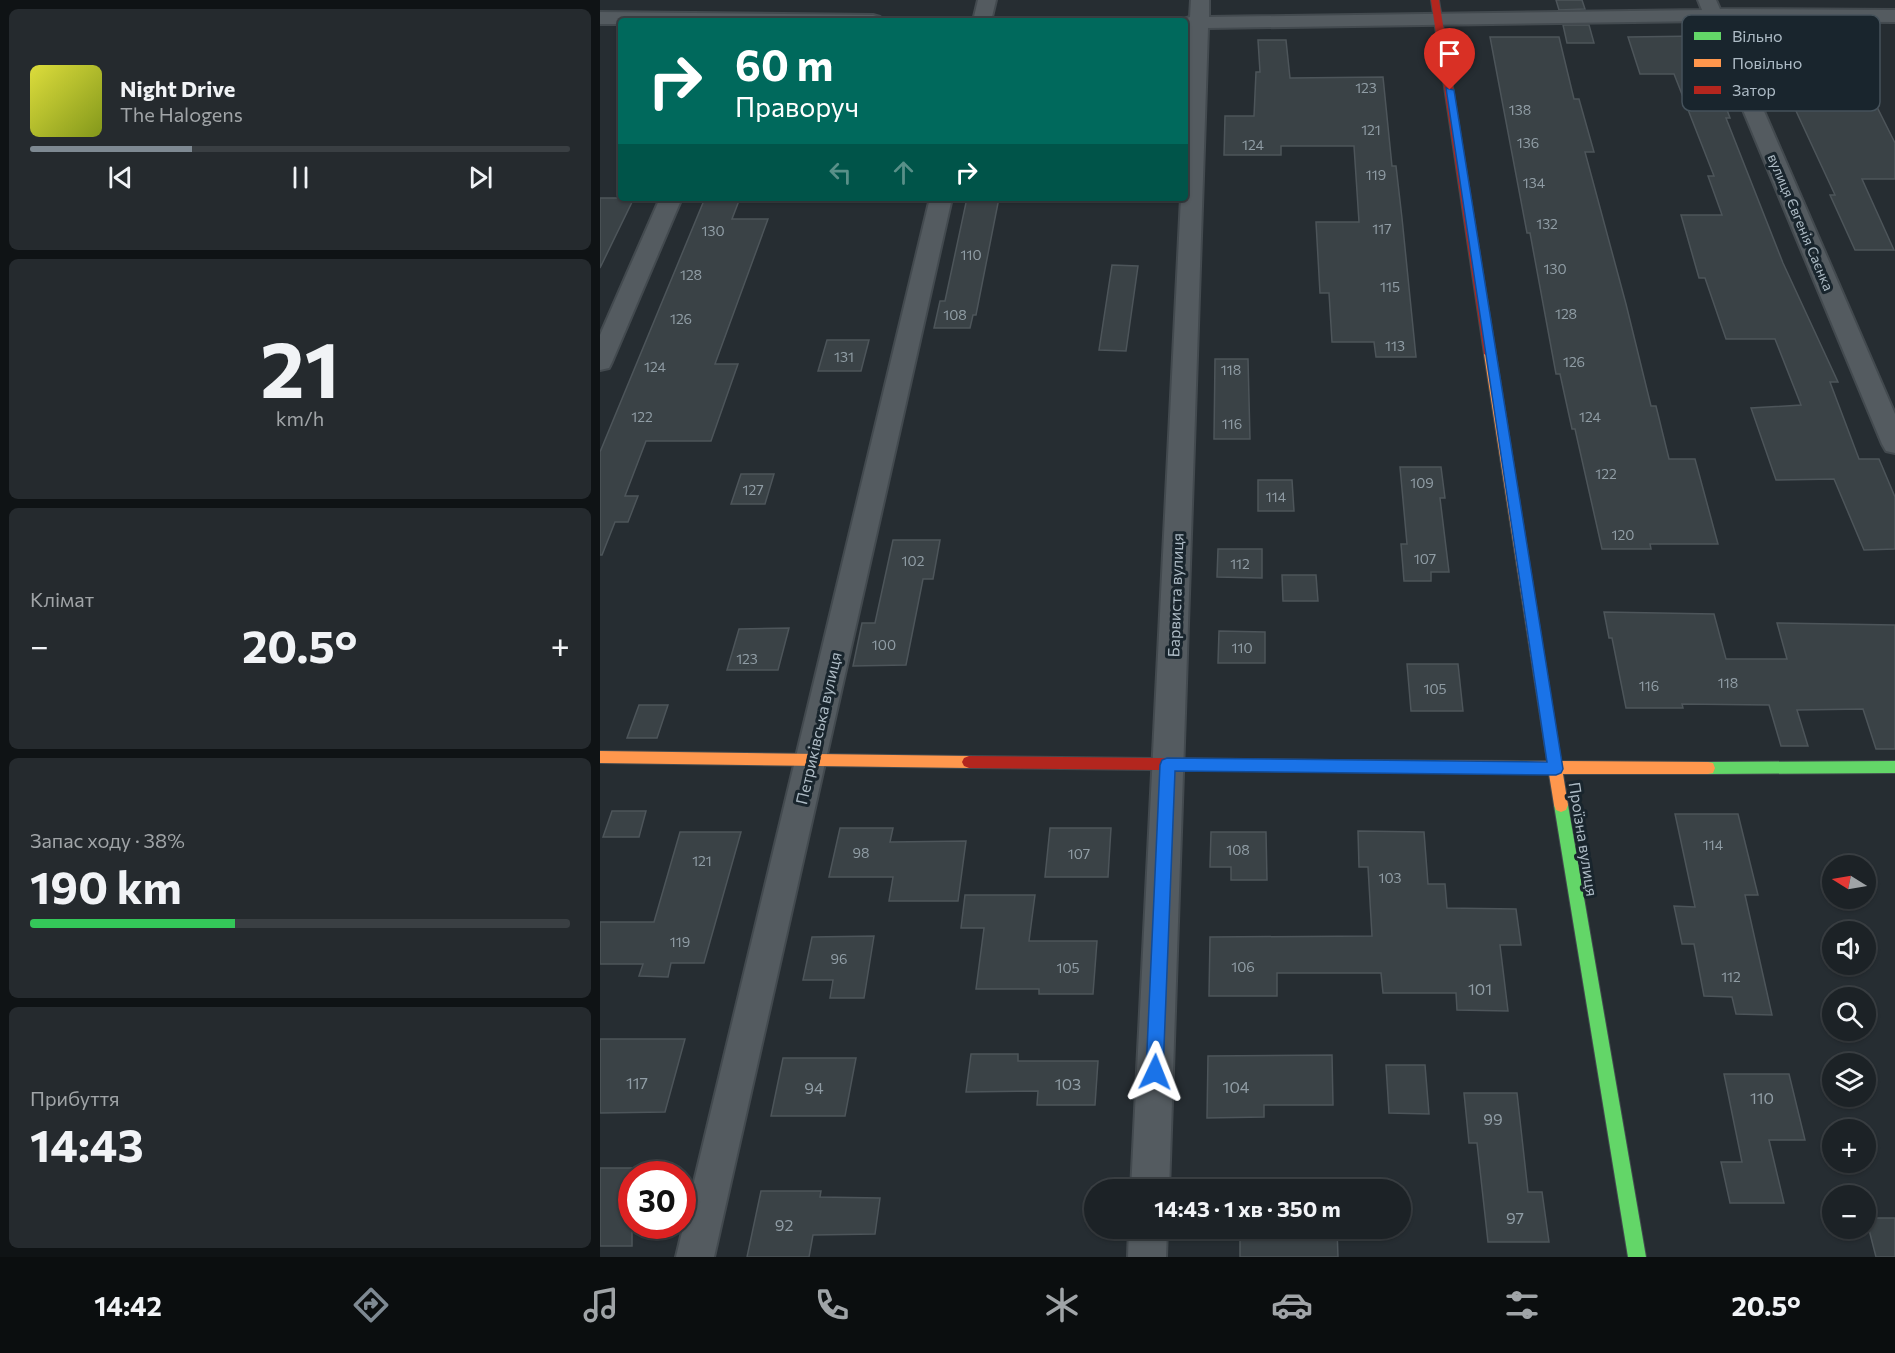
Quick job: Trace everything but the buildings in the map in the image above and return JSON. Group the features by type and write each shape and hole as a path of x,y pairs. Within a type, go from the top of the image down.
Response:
{"street":[{"path":"749,18 757,0"},
{"path":"983,18 987,0"},
{"name":"Проїзна вулиця","path":"1435,0 1556,769 1637,1257"},
{"path":"1195,16 1439,20 1709,7 1874,15"},
{"path":"1880,15 1895,16"},
{"name":"Барвиста вулиця","path":"1150,1179 1195,16"},
{"path":"600,18 618,18"},
{"name":"вулиця Євгенія Саєнка","path":"1753,111 1895,444"},
{"path":"600,362 670,201"},
{"name":"Петриківська вулиця","path":"695,1257 940,201"},
{"path":"600,757 1556,769 1895,767"},
{"path":"1147,1257 1148,1239"}],"traffic: fast":[{"path":"1708,768 1895,767"},
{"path":"1561,805 1637,1257"}],"traffic: slow":[{"path":"1490,354 1561,805"},
{"path":"600,757 969,762"},
{"path":"1331,766 1708,768"}],"traffic: jam":[{"path":"1435,0 1490,354"},
{"path":"969,762 1331,766"}],"route":[{"path":"1155,1072 1167,765 1556,769 1450,90"}]}
